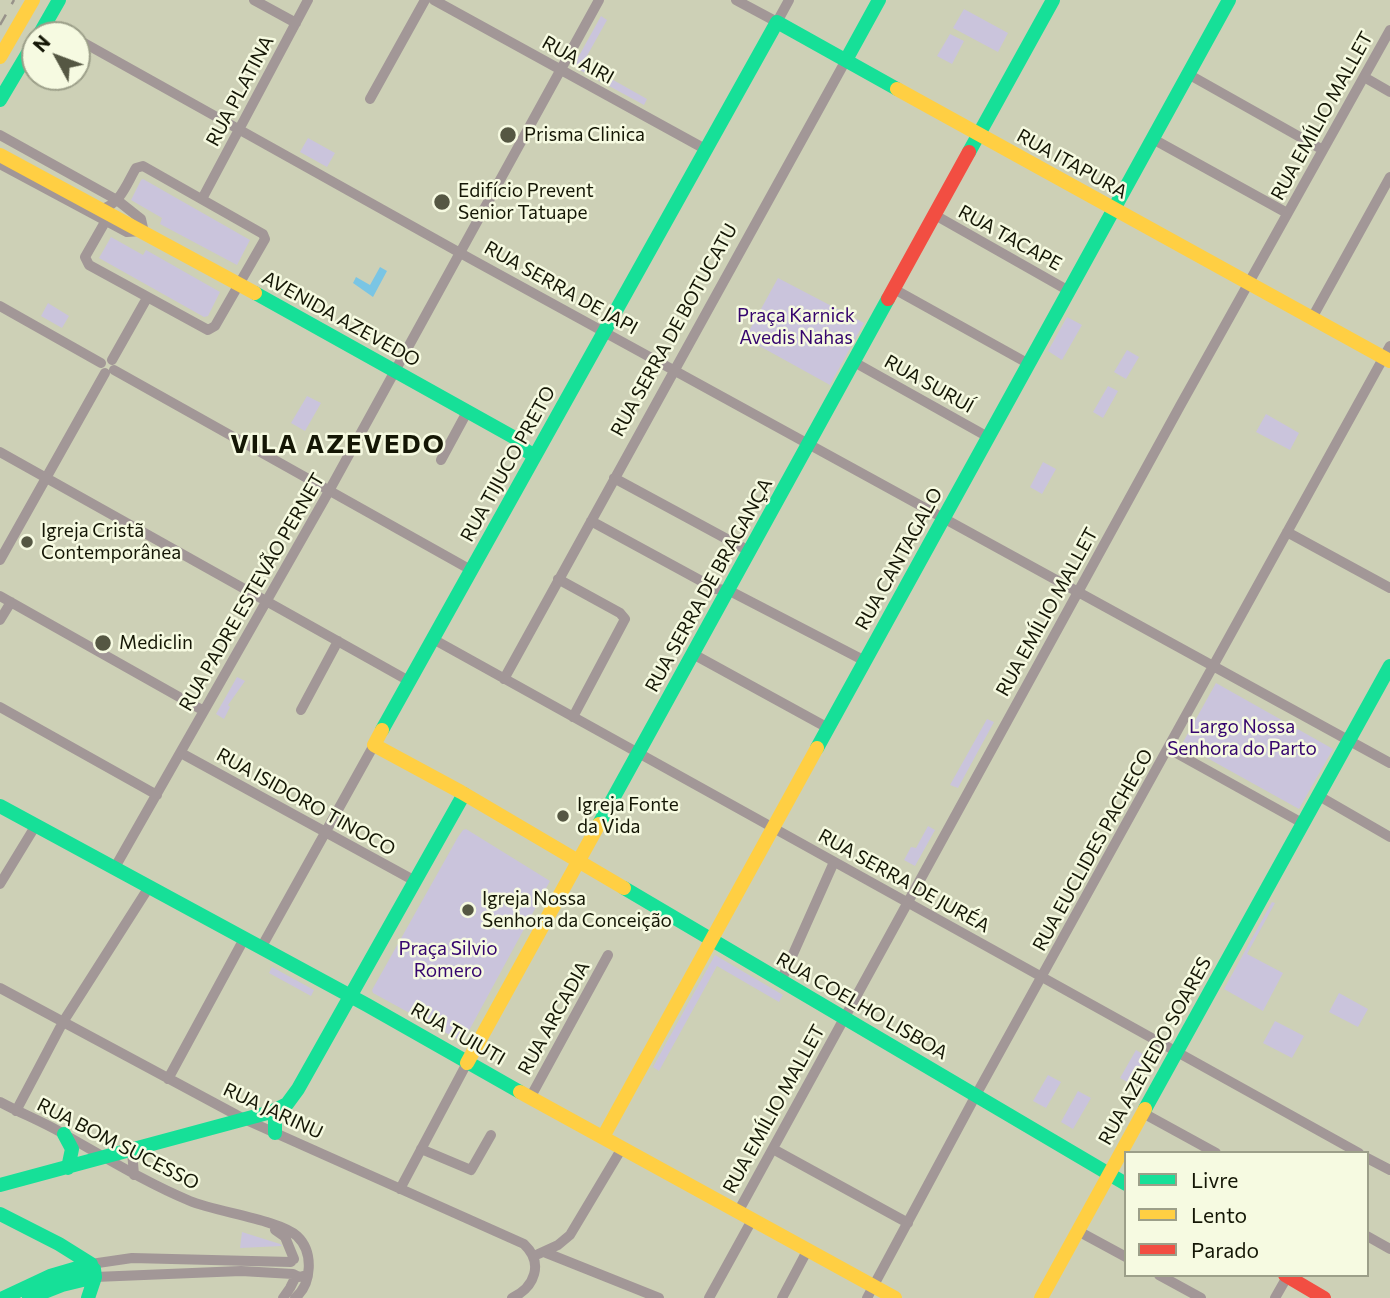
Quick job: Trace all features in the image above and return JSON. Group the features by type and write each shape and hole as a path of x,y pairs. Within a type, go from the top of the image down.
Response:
{"main road":[{"path":"0,57 33,0"},
{"path":"40,0 36,9 46,21"},
{"path":"48,21 60,0"},
{"name":"RUA SERRA DE BOTUCATU","path":"846,60 879,0"},
{"name":"RUA SERRA DE BRAGANÇA","path":"467,1063 1053,0"},
{"name":"RUA CANTAGALO","path":"603,1138 1229,0"},
{"name":"RUA ITAPURA","path":"777,22 1312,318 1388,355"},
{"name":"RUA TIJUCO PRETO","path":"374,745 777,22"},
{"path":"0,100 21,65"},
{"path":"0,144 70,189"},
{"path":"0,155 70,189"},
{"name":"AVENIDA AZEVEDO","path":"70,189 514,438 525,450 538,451"},
{"path":"1304,824 1390,666"},
{"path":"374,745 579,862"},
{"path":"0,1185 132,1151 275,1110 287,1104 464,794"},
{"name":"RUA TUIUTI","path":"0,806 350,996 738,1212 807,1251 870,1292 895,1298"},
{"name":"RUA AZEVEDO SOARES","path":"1041,1298 1304,824"},
{"name":"RUA COELHO LISBOA","path":"579,862 1124,1183"},
{"path":"275,1110 275,1133"},
{"path":"64,1134 72,1149 68,1168"},
{"path":"0,1214 72,1251 86,1272 89,1296"},
{"path":"3,1298 30,1284 86,1272"},
{"path":"29,1298 86,1272"},
{"path":"1288,1277 1324,1298"}],"street":[{"path":"254,0 296,23"},
{"name":"RUA PLATINA","path":"202,200 308,0"},
{"path":"369,99 425,0"},
{"name":"RUA AIRI","path":"434,0 705,149"},
{"name":"RUA PADRE ESTEVÃO PERNET","path":"114,869 329,491 599,0"},
{"name":"RUA ITAPURA","path":"736,0 777,22"},
{"name":"RUA TIJUCO PRETO","path":"777,22 789,0"},
{"name":"RUA EMÍLIO MALLET","path":"738,1212 1287,212 1390,30"},
{"name":"RUA SERRA DE JAPI","path":"91,47 460,253 1214,667"},
{"name":"RUA SERRA DE BOTUCATU","path":"504,679 846,60"},
{"path":"1188,74 1323,150"},
{"path":"1364,77 1390,92"},
{"name":"AVENIDA AZEVEDO","path":"0,135 109,209"},
{"path":"1153,139 1287,212"},
{"name":"AVENIDA AZEVEDO","path":"0,164 109,209"},
{"path":"143,166 265,237 215,326 210,330 147,298 85,261 109,209 136,168 143,166"},
{"path":"1312,318 1390,177"},
{"name":"RUA TACAPE","path":"934,215 1069,291"},
{"path":"894,289 1029,364"},
{"path":"0,560 147,298"},
{"path":"0,306 471,570"},
{"name":"RUA EUCLIDES PACHECO","path":"870,1292 1287,532 1388,355"},
{"name":"RUA SURUÍ","path":"854,362 988,437"},
{"path":"441,460 467,412"},
{"path":"0,452 410,681"},
{"path":"614,478 749,551"},
{"path":"591,521 716,589 728,590 864,661"},
{"path":"1287,532 1390,588"},
{"path":"558,579 620,613 625,619 573,717"},
{"path":"0,596 204,711"},
{"path":"0,620 11,602"},
{"name":"RUA SERRA DE JURÉA","path":"433,639 1355,1151"},
{"path":"301,710 338,641"},
{"path":"693,654 828,728"},
{"path":"1214,667 1390,763"},
{"path":"0,707 157,795"},
{"name":"RUA TIJUCO PRETO","path":"261,948 374,745"},
{"path":"1169,748 1304,824"},
{"name":"RUA ISIDORO TINOCO","path":"181,753 415,881"},
{"path":"1319,796 1390,837"},
{"path":"0,884 36,825"},
{"path":"781,981 834,862"},
{"path":"16,1111 63,1022 149,887"},
{"path":"168,1079 244,939"},
{"name":"RUA ARCADIA","path":"530,1098 608,955"},
{"name":"RUA JARINU","path":"0,988 244,1119 519,1242 539,1254 659,1298"},
{"name":"RUA SERRA DE BRAGANÇA","path":"400,1189 467,1063"},
{"name":"RUA BOM SUCESSO","path":"0,1102 64,1134 134,1175 206,1207 286,1229 303,1245 309,1262"},
{"path":"1143,1113 1212,1151"},
{"path":"421,1149 469,1170 475,1165 491,1135"},
{"path":"519,1297 533,1280 539,1254 563,1242 574,1231 622,1148"},
{"path":"773,1149 908,1223"},
{"path":"132,1151 134,1175"},
{"path":"1369,1159 1390,1170"},
{"path":"709,1298 752,1220"},
{"name":"RUA BOM SUCESSO","path":"263,1223 285,1237 293,1260"},
{"path":"1078,1231 1124,1256"},
{"path":"1369,1237 1390,1248"},
{"path":"782,1298 807,1251"},
{"path":"86,1272 132,1258 293,1260 302,1257 309,1262 310,1269 299,1275 283,1298"},
{"path":"191,1259 191,1273"},
{"path":"293,1260 290,1267 299,1275 303,1289 295,1298"},
{"path":"86,1272 241,1271 299,1275"},
{"path":"1163,1277 1201,1298"},
{"path":"1275,1298 1286,1277"}],"green space":[{"path":"964,9 1008,33 998,52 953,28"},
{"path":"601,16 607,20 583,63 647,99 644,105 576,68 575,63"},
{"path":"950,34 964,41 952,64 937,56"},
{"path":"308,138 335,153 327,167 300,152"},
{"path":"143,179 250,240 237,265 160,224 162,218 131,200"},
{"path":"111,237 143,255 146,250 220,292 208,316 204,317 99,258"},
{"name":"Praça Karnick Avedis Nahas","path":"778,278 864,323 830,385 745,338"},
{"path":"48,303 69,316 62,328 41,316"},
{"path":"1067,317 1082,325 1062,360 1048,351"},
{"path":"1127,350 1139,357 1126,379 1114,372"},
{"path":"1108,386 1118,391 1103,418 1093,412"},
{"path":"307,396 321,403 305,431 291,423"},
{"path":"1266,414 1299,433 1290,450 1256,432"},
{"path":"1043,462 1056,469 1042,494 1030,487"},
{"path":"237,677 245,681 228,705 230,707 224,719 216,714"},
{"name":"Largo Nossa Senhora do Parto","path":"1216,683 1333,749 1299,809 1182,744"},
{"path":"987,719 994,722 958,788 950,785"},
{"path":"928,826 935,830 915,866 904,860 911,847 916,848"},
{"name":"Praça Silvio Romero","path":"466,829 550,881 465,1038 459,1040 373,993 372,990 458,837"},
{"path":"1272,902 1275,903 1247,954 1283,973 1263,1011 1224,989"},
{"path":"715,955 783,995 779,1002 717,966 659,1071 653,1067"},
{"path":"272,967 314,990 311,996 269,973"},
{"path":"1339,993 1368,1009 1358,1027 1329,1012"},
{"path":"1275,1021 1304,1036 1292,1058 1263,1043"},
{"path":"1136,1050 1148,1057 1133,1085 1120,1078"},
{"path":"1048,1075 1061,1082 1046,1108 1033,1101"},
{"path":"1078,1091 1091,1098 1073,1129 1061,1122"},
{"path":"242,1232 280,1244 282,1246 240,1248"}],"water":[{"path":"380,267 387,271 373,297 353,283 356,277 370,285"}],"railway":[{"path":"0,25 14,0"}],"traffic: fast":[{"path":"47,21 59,0"},
{"path":"846,60 879,0"},
{"path":"969,152 1053,0"},
{"path":"817,748 1229,0"},
{"path":"382,730 777,22 897,89"},
{"path":"0,100 21,65"},
{"path":"255,293 515,438 525,450 535,456"},
{"path":"599,824 888,299"},
{"path":"1145,1109 1390,666"},
{"path":"0,1185 271,1112 287,1104 298,1089 464,794"},
{"path":"0,806 367,1005 520,1092"},
{"path":"624,888 1124,1183"},
{"path":"275,1110 275,1133"},
{"path":"64,1134 72,1149 68,1168"},
{"path":"0,1214 59,1244 91,1264"},
{"path":"3,1298 50,1276 91,1264"},
{"path":"88,1298 95,1277 94,1269"},
{"path":"29,1298 62,1285 95,1277"}],"traffic: slow":[{"path":"0,57 33,0"},
{"path":"897,89 1390,361"},
{"path":"0,155 255,293"},
{"path":"382,730 374,745 461,792 624,888"},
{"path":"603,1137 817,748"},
{"path":"467,1063 599,824"},
{"path":"520,1092 895,1298"},
{"path":"1041,1298 1145,1109"}],"traffic: jam":[{"path":"888,299 969,152"},
{"path":"1288,1277 1324,1298"}],"place":[{"name":"Prisma Clinica","path":"508,135"},
{"name":"Edifício Prevent Senior Tatuape","path":"442,202"},
{"name":"Igreja Cristã Contemporânea","path":"27,542"},
{"name":"Mediclin","path":"103,643"},
{"name":"Igreja Fonte da Vida","path":"563,816"},
{"name":"Igreja Nossa Senhora da Conceição","path":"468,910"}],"district":[{"name":"VILA AZEVEDO","path":"338,444"}]}
